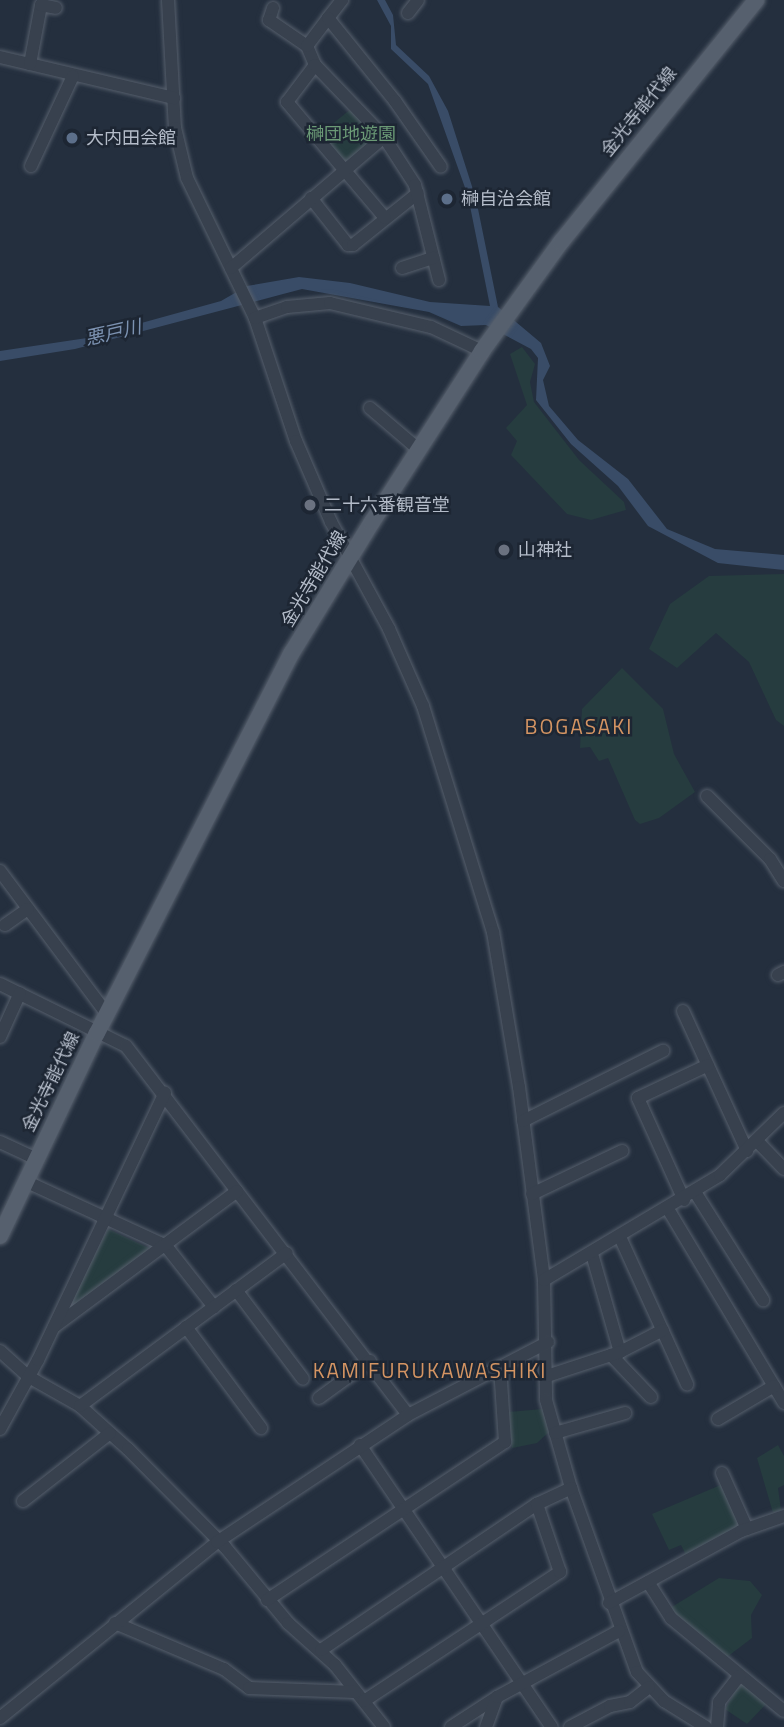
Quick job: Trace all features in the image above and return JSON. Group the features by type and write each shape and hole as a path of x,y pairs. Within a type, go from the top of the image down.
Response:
{"main road":[{"name":"金光寺能代線","path":"0,1236 97,1033 291,654 482,351 635,145 756,0"}],"street":[{"path":"168,0 175,128 187,178 255,318 296,441 331,522 352,555 423,706 493,932 523,1121 544,1280 548,1342 546,1400 571,1488 619,1631 649,1687 706,1727"},
{"path":"307,46 342,0"},
{"path":"408,13 418,0"},
{"path":"30,64 41,5 56,8"},
{"path":"272,8 269,20 307,46 315,65 384,137 418,193 439,280"},
{"path":"328,18 395,101 441,167"},
{"path":"0,57 174,98"},
{"path":"315,65 287,102 385,218"},
{"path":"31,166 73,76"},
{"path":"231,268 384,137"},
{"path":"311,198 348,245 418,193"},
{"path":"402,268 433,258"},
{"path":"255,318 287,307 330,303 420,323 482,351"},
{"path":"370,408 418,450"},
{"path":"707,796 763,851 784,881"},
{"path":"0,871 107,1014"},
{"path":"5,925 28,909"},
{"path":"0,984 126,1046 370,1361 408,1415"},
{"path":"0,1037 20,993"},
{"path":"683,1011 747,1151"},
{"path":"523,1121 663,1051"},
{"path":"684,1200 638,1098 708,1065"},
{"path":"0,1429 29,1377 165,1093"},
{"path":"544,1280 684,1200 747,1151 784,1113"},
{"path":"757,1141 784,1169"},
{"path":"0,1142 35,1158"},
{"path":"533,1194 622,1151"},
{"path":"25,1181 104,1221 166,1246 214,1307"},
{"path":"51,1329 237,1191"},
{"path":"695,1192 763,1300"},
{"path":"668,1209 755,1361 784,1403"},
{"path":"620,1237 687,1384"},
{"path":"80,1406 287,1253"},
{"path":"592,1254 616,1353 651,1397"},
{"path":"236,1290 303,1379"},
{"path":"186,1327 261,1428"},
{"path":"547,1376 616,1353 663,1330"},
{"path":"0,1718 217,1542 408,1415 548,1342"},
{"path":"0,1351 29,1377 80,1406 110,1433 217,1542 267,1600 321,1650 384,1727"},
{"path":"319,1398 370,1361"},
{"path":"267,1600 505,1442 500,1366"},
{"path":"718,1419 774,1386"},
{"path":"555,1433 625,1413"},
{"path":"23,1501 110,1433"},
{"path":"360,1445 552,1727"},
{"path":"722,1473 747,1529"},
{"path":"321,1650 537,1504 571,1488"},
{"path":"115,1623 224,1669 249,1688 360,1696 481,1625 560,1572 537,1504"},
{"path":"609,1603 747,1529 784,1516"},
{"path":"648,1582 671,1618 784,1711"},
{"path":"451,1727 520,1681 583,1653 619,1631"},
{"path":"717,1727 719,1702 739,1676"},
{"path":"570,1727 610,1706 629,1702 649,1687"},
{"path":"485,1727 497,1697"},
{"path":"0,1724 8,1727"}],"green space":[{"name":"榊団地遊園","path":"352,108 374,131 372,141 347,163 319,135"},
{"path":"522,347 535,364 530,382 534,402 579,460 624,502 626,510 591,520 567,514 511,455 517,441 506,428 527,405 510,354"},
{"path":"784,574 784,726 776,720 749,662 716,633 677,668 649,649 670,604 709,576"},
{"path":"622,668 663,709 674,754 695,792 659,818 640,824 635,820 608,758 599,761 590,747 580,748 582,709"},
{"path":"108,1229 151,1249 73,1307 71,1301"},
{"path":"543,1409 549,1432 537,1443 512,1448 508,1412"},
{"path":"778,1445 784,1456 784,1485 778,1488 781,1510 773,1513 757,1458"},
{"path":"723,1484 740,1526 687,1557 681,1545 669,1550 652,1514"},
{"path":"719,1578 750,1581 762,1595 751,1615 752,1638 727,1657 667,1610"},
{"path":"740,1683 769,1701 747,1724 725,1709"}],"water":[{"name":"悪戸川","path":"377,0 385,0 393,15 396,45 429,76 448,111 476,199 498,307 541,343 550,366 543,380 549,406 578,440 628,479 667,529 715,549 784,555 784,570 718,563 648,526 618,486 571,444 536,400 538,358 531,349 486,325 461,326 429,312 302,289 75,349 0,361 0,351 87,338 221,301 247,286 299,277 350,283 430,302 490,306 468,196 428,84 391,49 391,26"}],"place":[{"name":"大内田会館","path":"72,138"},
{"name":"榊自治会館","path":"447,199"},
{"name":"二十六番観音堂","path":"310,505"},
{"name":"山神社","path":"504,550"}],"district":[{"name":"BOGASAKI","path":"579,726"},
{"name":"KAMIFURUKAWASHIKI","path":"430,1370"}]}
